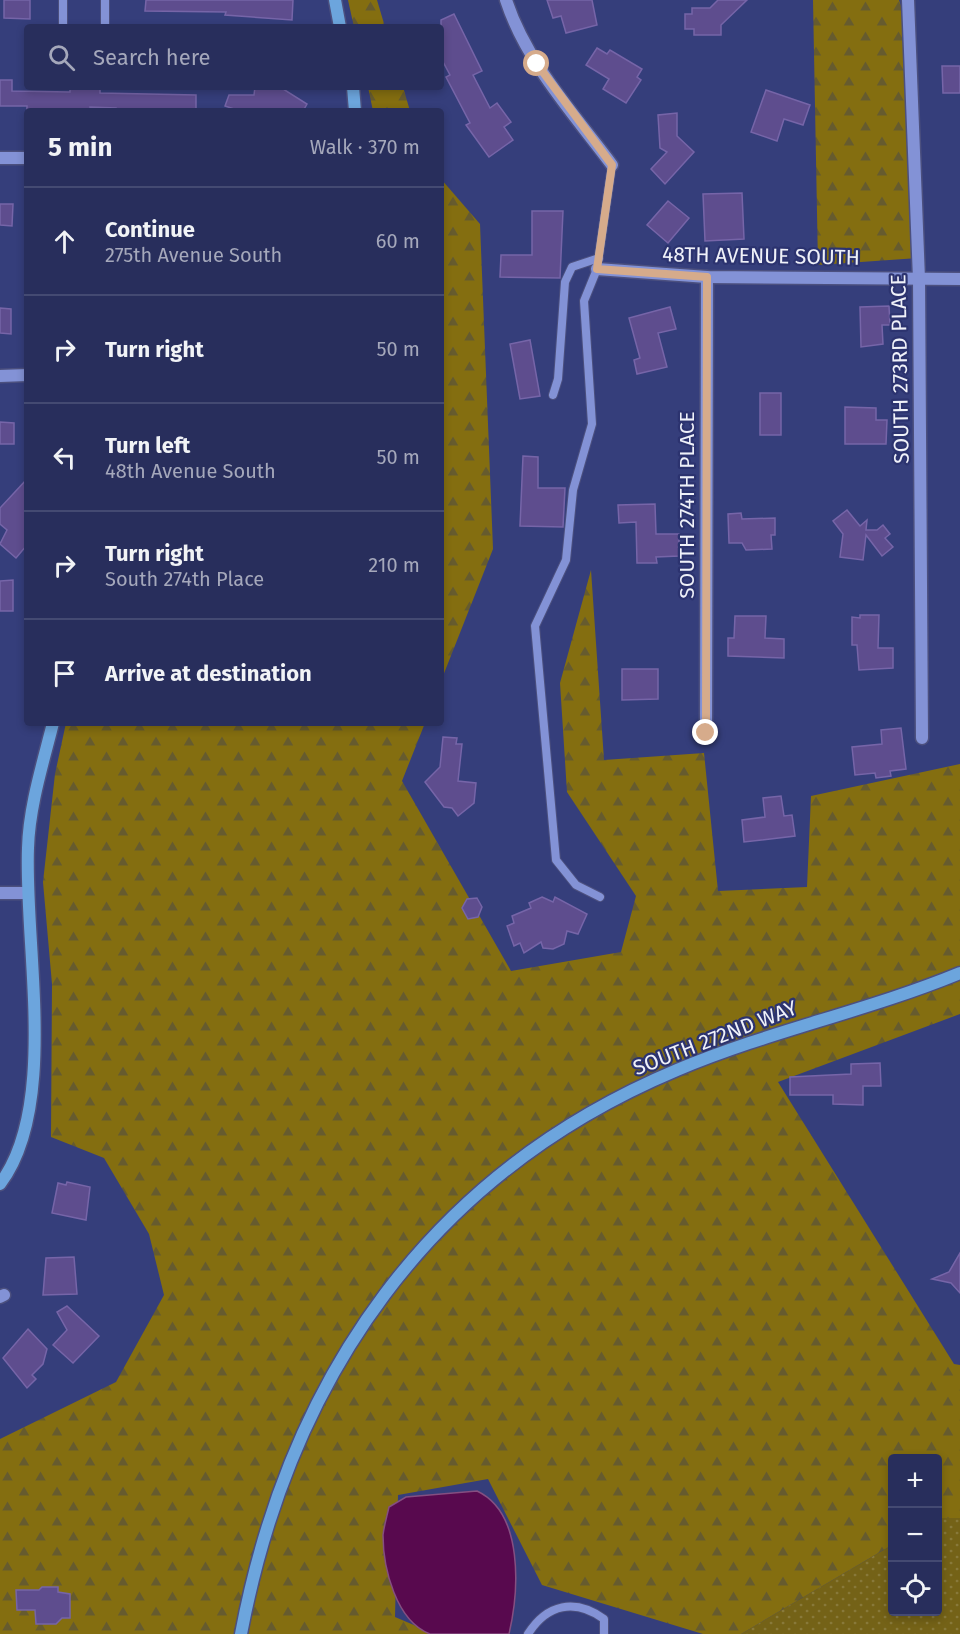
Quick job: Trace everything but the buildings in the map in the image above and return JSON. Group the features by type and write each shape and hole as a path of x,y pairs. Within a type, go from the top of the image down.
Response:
{"main road":[{"path":"335,0 339,24"},
{"path":"353,90 355,108"},
{"path":"0,1184 13,1164 24,1138 32,1086 34,1060 28,846 52,726"},
{"name":"SOUTH 272ND WAY","path":"241,1634 250,1587 273,1508 315,1408 348,1349 392,1283 427,1242 459,1210 518,1160 597,1109 637,1088 747,1043 910,992 960,973"}],"street":[{"path":"506,0 512,18 537,64 612,165"},
{"name":"SOUTH 273RD PLACE","path":"908,0 919,279 922,738"},
{"path":"0,158 24,158"},
{"name":"48TH AVENUE SOUTH","path":"598,264 707,277 960,279"},
{"name":"SOUTH 274TH PLACE","path":"706,733 707,277"},
{"path":"0,376 24,375"},
{"path":"0,893 28,893"}],"lane":[{"path":"63,0 63,24"},
{"path":"105,0 105,24"},
{"path":"600,897 576,885 556,860 535,626 566,561 573,490 592,423 584,301 598,264 612,165"},
{"path":"553,395 558,379 565,282 572,267 598,264"},
{"path":"528,1634 547,1612 567,1607 589,1609 604,1619 604,1634"}],"shaded area":[{"path":"477,1491 492,1502 503,1517 510,1535 516,1576 509,1634 430,1634 408,1618 400,1606 389,1577 383,1535 389,1507 406,1497"},
{"path":"942,1517 960,1518 960,1634 741,1634 888,1547 888,1616 942,1616"}],"green space":[{"path":"348,0 377,0 384,24 353,24"},
{"path":"813,0 899,0 909,32 918,258 818,265"},
{"path":"369,90 404,90 409,108 372,108"},
{"path":"444,182 480,224 493,549 444,673"},
{"path":"591,570 604,760 704,753 718,891 807,887 811,796 960,764 960,1014 778,1082 954,1364 960,1365 960,1518 942,1518 942,1454 888,1454 888,1547 741,1634 703,1634 542,1585 488,1479 398,1495 395,1617 435,1634 0,1634 0,1439 116,1382 164,1295 149,1234 104,1158 51,1137 52,984 43,882 55,774 65,726 424,726 402,781 511,971 621,952 636,896 567,792 560,683"}],"route":[{"path":"537,64 612,165 597,269 707,277 706,733"}]}
